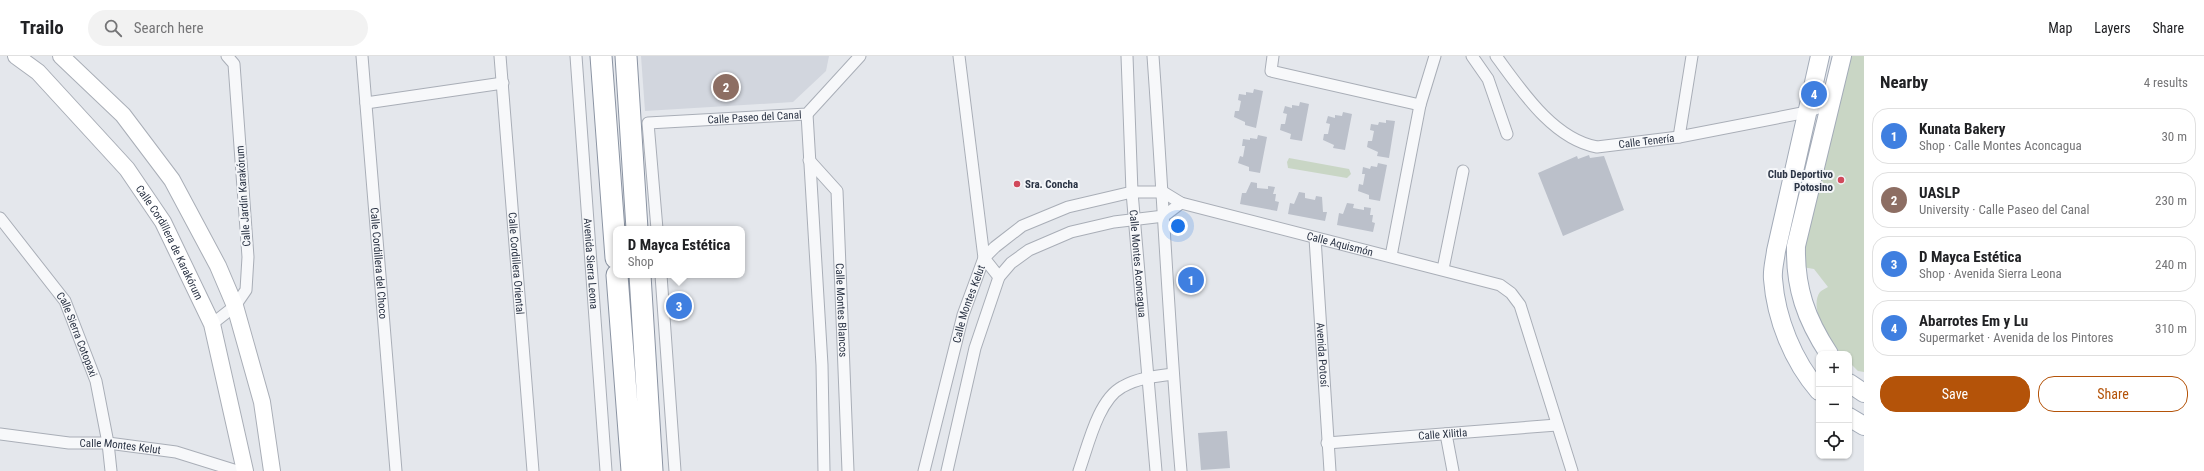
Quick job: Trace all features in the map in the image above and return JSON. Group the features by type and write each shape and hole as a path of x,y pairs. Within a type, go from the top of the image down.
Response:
{"highway":[{"path":"601,56 614,226"},
{"path":"626,56 637,226"},
{"path":"617,278 632,471"},
{"path":"640,278 652,471"}],"main road":[{"path":"1818,387 1812,372 1780,321 1773,278 1776,251 1820,56"},
{"path":"1826,351 1812,326 1800,294 1795,270 1796,246 1842,56"},
{"path":"1852,385 1864,393"},
{"path":"1852,420 1864,426"}],"street":[{"name":"Calle Cordillera de Karakórum","path":"16,56 38,72 127,169 163,222 212,324 245,471"},
{"path":"61,56 124,115 172,180 218,266 235,306 262,402 272,471"},
{"name":"Calle Jardín Karakórum","path":"212,324 235,306 246,290 248,257 234,64 227,56"},
{"name":"Calle Cordillera del Choco","path":"362,56 396,471"},
{"name":"Calle Cordillera Oriental","path":"500,56 533,471"},
{"name":"Avenida Sierra Leona","path":"576,56 606,471"},
{"name":"Calle Paseo del Canal","path":"657,226 648,123 807,114 860,56"},
{"path":"959,56 984,258 999,277"},
{"name":"Calle Montes Aconcagua","path":"1127,56 1132,192 1156,471"},
{"path":"1153,56 1163,192 1173,374 1181,471"},
{"path":"1274,56 1271,71 1420,105"},
{"path":"1391,256 1420,105 1435,56"},
{"path":"1472,56 1488,79 1507,134"},
{"name":"Calle Tenería","path":"1496,56 1531,103 1568,136 1588,145 1597,147 1679,137 1829,109"},
{"path":"1679,137 1692,56"},
{"path":"366,103 503,83"},
{"name":"Calle Montes Blancos","path":"807,114 822,365 824,471"},
{"name":"Calle Montes Blancos","path":"809,160 837,192 848,471"},
{"path":"1443,270 1463,171"},
{"name":"Calle Montes Kelut","path":"924,471 963,315 984,258 995,247 1022,226 1038,218 1068,207 1132,192 1163,192"},
{"name":"Calle Aquismón","path":"1163,192 1181,203 1500,285 1511,293 1520,304 1557,425"},
{"path":"1164,216 1181,203"},
{"name":"Calle Montes Kelut","path":"946,471 975,348 999,277 1011,263 1029,250 1072,232 1114,222 1164,216"},
{"name":"Calle Sierra Cotopaxi","path":"0,218 65,301 96,382 108,443 111,471"},
{"name":"Avenida Potosí","path":"1315,238 1330,471"},
{"path":"660,278 672,407 675,471"},
{"path":"1079,471 1104,402 1121,387 1148,378 1173,374"},
{"path":"1557,425 1572,471"},
{"name":"Calle Xilitla","path":"1327,443 1557,425"},
{"name":"Calle Montes Kelut","path":"0,434 69,443 108,443 176,452 237,471"},
{"path":"1446,434 1453,471"}],"shaded area":[{"path":"641,56 829,56 826,71 793,102 645,111"}],"green space":[{"name":"Club Deportivo Potosino","path":"1846,56 1864,56 1864,372 1858,371 1852,365 1852,351 1839,351 1832,342 1822,324 1817,307 1817,299 1820,292 1828,287 1814,269 1802,267 1799,259"},
{"path":"1289,158 1349,169 1351,174 1347,178 1288,168 1287,162"}],"building":[{"path":"1254,89 1263,91 1256,128 1245,125 1245,122 1234,117 1235,111 1239,111 1241,101 1238,100 1239,94 1246,95 1246,92 1253,93"},
{"path":"1300,102 1309,104 1302,141 1290,139 1291,134 1280,130 1281,124 1285,124 1287,114 1283,113 1285,106 1292,108 1292,105 1299,106"},
{"path":"1343,112 1352,114 1345,150 1333,148 1334,145 1323,140 1324,134 1328,134 1330,124 1326,123 1328,116 1335,118 1335,115 1342,116"},
{"path":"1386,120 1395,121 1389,158 1377,156 1378,152 1367,147 1368,141 1372,141 1374,131 1370,130 1371,124 1378,125 1379,122 1386,123"},
{"path":"1258,135 1267,137 1260,173 1249,171 1249,167 1238,163 1240,156 1243,157 1245,146 1242,146 1243,139 1257,139"},
{"path":"1589,155 1590,158 1604,156 1624,210 1563,236 1538,173 1577,156 1578,159"},
{"path":"1378,163 1387,165 1380,201 1369,199 1369,195 1358,191 1359,184 1363,185 1365,174 1362,174 1363,167 1370,169 1371,166 1377,167"},
{"path":"1251,182 1257,183 1257,188 1268,189 1268,186 1275,187 1273,194 1276,194 1275,201 1279,202 1277,211 1240,204 1242,193 1246,193"},
{"path":"1299,192 1305,193 1305,198 1315,200 1316,196 1322,197 1323,212 1327,212 1325,221 1288,214 1290,203 1294,204"},
{"path":"1347,203 1354,204 1353,208 1364,210 1364,207 1371,208 1370,215 1373,215 1372,222 1375,223 1373,232 1337,225 1339,213 1343,214"},
{"path":"1227,431 1230,468 1201,470 1198,433"}],"place":[{"name":"UASLP","path":"726,87"},
{"name":"Abarrotes Em y Lu","path":"1814,94"},
{"name":"Club Deportivo Potosino","path":"1841,180"},
{"name":"Sra. Concha","path":"1017,184"},
{"name":"Kunata Bakery","path":"1191,280"},
{"name":"D Mayca Estética","path":"679,306"}]}
